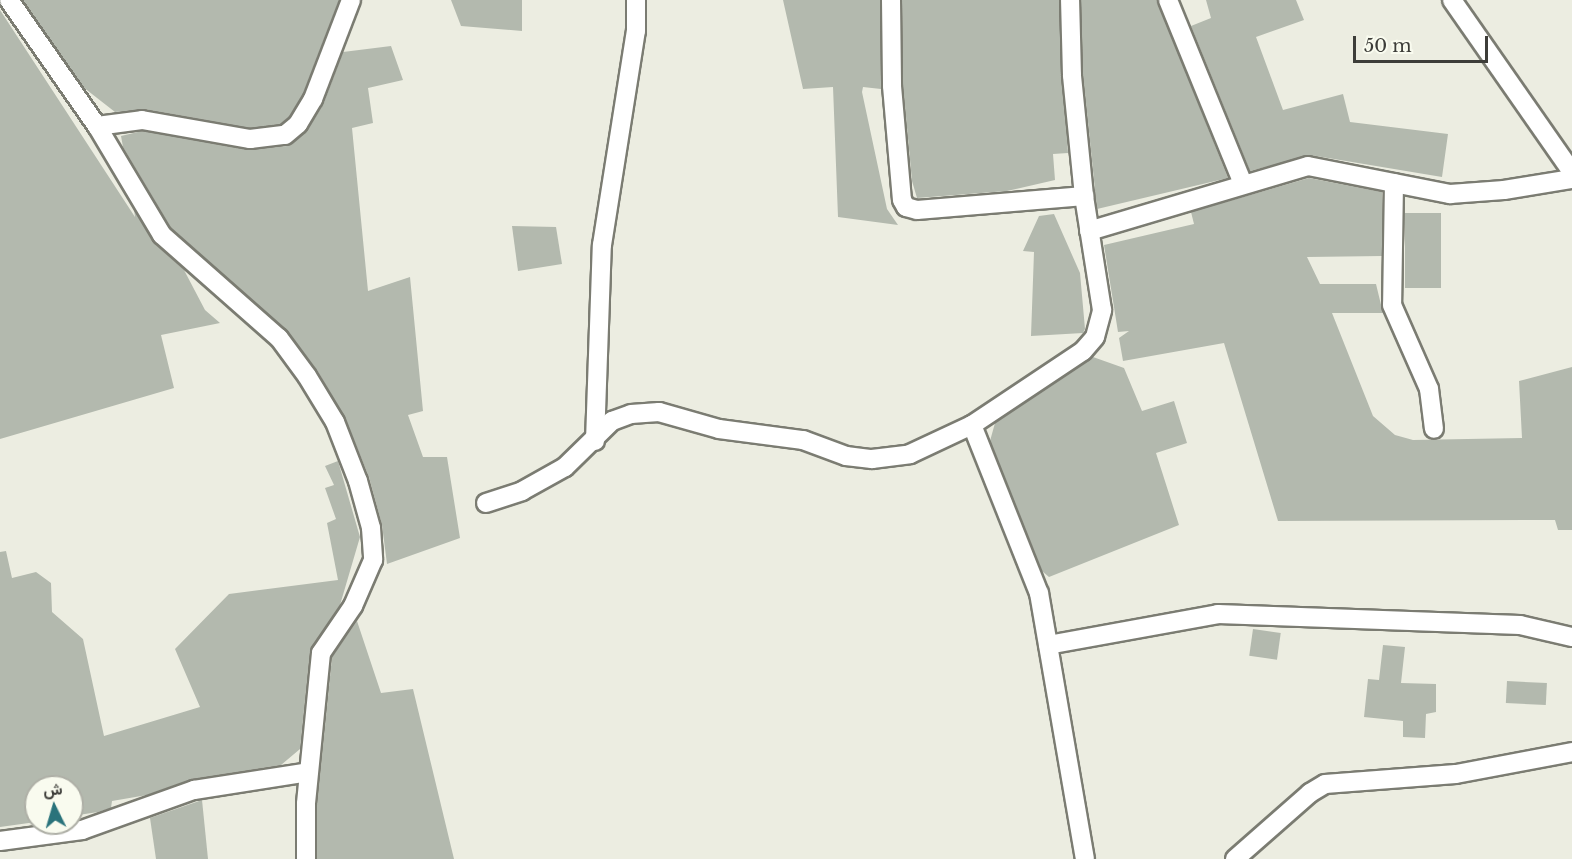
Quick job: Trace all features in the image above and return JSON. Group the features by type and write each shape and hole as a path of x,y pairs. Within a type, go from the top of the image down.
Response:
{"street":[{"path":"9,0 97,126 162,235 279,338 307,376 335,422 358,481 371,528 373,560 353,606 321,653 309,772 306,859"},
{"path":"97,126 142,120 250,139 285,135 313,99 351,0"},
{"path":"595,441 602,245 636,31 636,0"},
{"path":"891,0 892,86 902,200 906,207 917,210 1084,196"},
{"path":"486,503 522,491 566,467 595,441 612,421 631,414 659,412 719,429 803,440 846,456 872,459 910,454 972,425 1083,351 1095,337 1102,310 1084,196 1072,75 1070,0"},
{"path":"1168,0 1243,184"},
{"path":"1452,0 1572,172"},
{"path":"1089,231 1243,184 1317,166 1450,194 1504,190 1572,179"},
{"path":"1394,183 1392,305 1430,389 1434,429"},
{"path":"972,425 1031,565 1048,645 1085,859"},
{"path":"1048,645 1218,614 1520,625 1572,637"},
{"path":"1235,859 1310,793 1325,784 1456,774 1572,752"},
{"path":"0,841 82,830 194,790 309,772"}],"building":[{"path":"23,0 339,0 303,94 289,117 280,124 250,128 144,109 115,112 83,87"},
{"path":"451,0 522,0 522,31 461,26"},
{"path":"783,0 880,0 881,89 863,87 862,92 887,209 898,225 838,217 833,87 803,89"},
{"path":"902,0 1059,0 1068,153 1053,154 1055,180 1007,191 917,198 912,181 903,85"},
{"path":"1081,0 1157,0 1228,178 1097,209 1083,74"},
{"path":"1206,0 1296,0 1304,20 1256,37 1283,110 1343,94 1350,122 1448,134 1442,177 1310,155 1250,171 1191,26 1211,18"},
{"path":"0,10 135,217 134,209 154,243 184,270 205,310 220,323 161,335 174,388 0,439"},
{"path":"391,46 403,80 368,88 373,123 352,128 368,291 410,277 423,411 408,415 423,457 447,457 460,538 387,564 382,525 369,477 345,418 317,370 286,330 171,228 123,147 121,136 142,131 248,150 287,146 306,132 323,105 343,52"},
{"path":"1309,178 1382,192 1382,256 1307,257 1320,284 1376,284 1383,313 1332,313 1373,416 1395,435 1413,440 1522,438 1519,381 1572,367 1572,530 1558,530 1555,520 1278,521 1224,343 1123,361 1119,338 1129,331 1118,332 1104,245 1194,224 1191,212"},
{"path":"1405,213 1441,213 1441,288 1405,288"},
{"path":"1054,214 1080,273 1085,329 1083,333 1031,336 1034,252 1023,251 1039,216"},
{"path":"512,226 556,227 562,264 518,271"},
{"path":"1093,357 1124,368 1142,411 1174,401 1187,443 1156,453 1179,525 1049,577 1042,571 990,441 995,423"},
{"path":"338,461 360,537 340,605 310,651 300,749 281,765 192,779 147,795 112,801 111,808 84,814 84,775 24,775 24,824 0,827 0,552 6,551 12,578 36,572 51,583 52,612 83,639 104,736 200,707 175,649 229,594 338,580 327,523 336,519 325,488 334,485 325,466"},
{"path":"357,621 381,693 413,689 454,859 317,859 317,805 332,657"},
{"path":"1253,629 1281,633 1277,660 1249,656"},
{"path":"1383,645 1405,647 1401,683 1436,684 1436,712 1426,714 1425,738 1403,737 1403,721 1364,717 1368,679 1379,680"},
{"path":"1507,681 1547,683 1546,705 1506,703"},
{"path":"202,800 208,859 156,859 150,818"}]}
